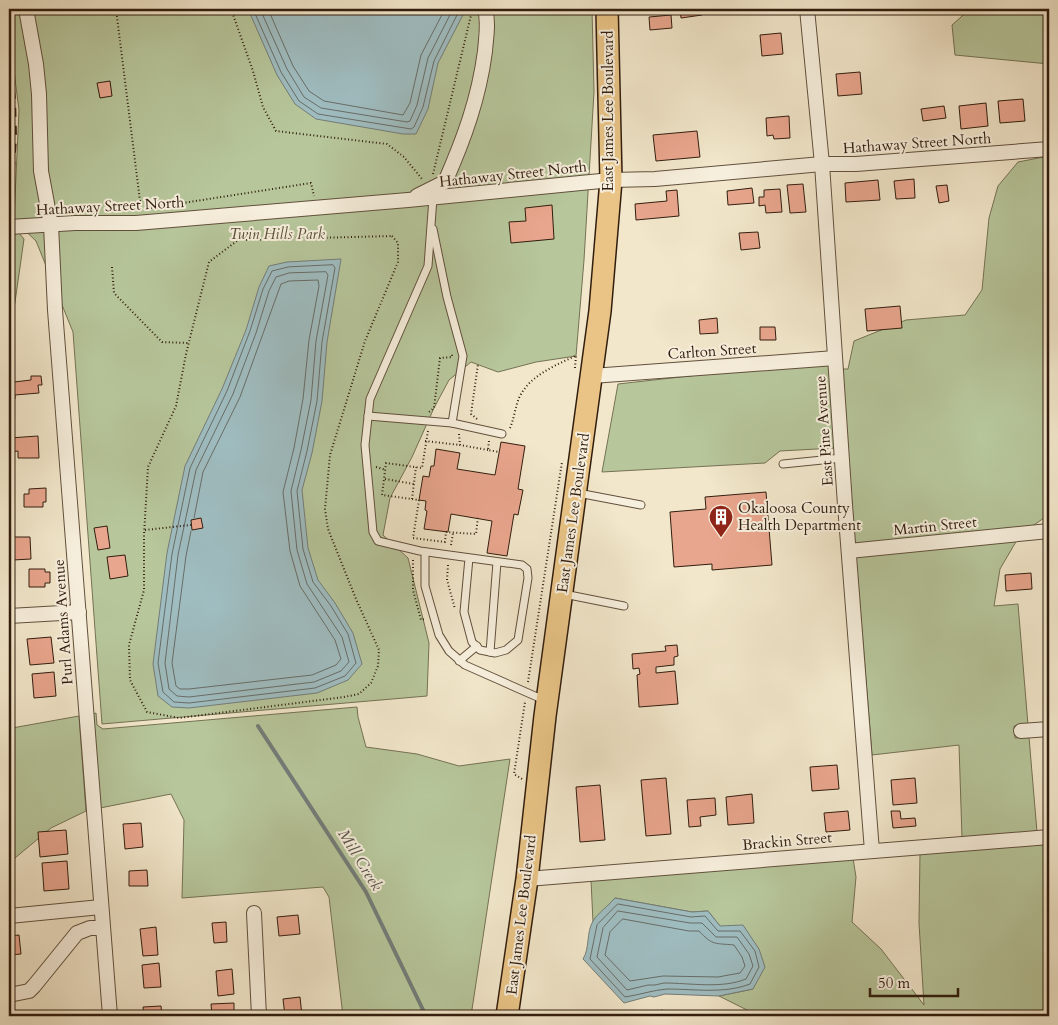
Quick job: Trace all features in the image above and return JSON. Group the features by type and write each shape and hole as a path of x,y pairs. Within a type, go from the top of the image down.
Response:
{"main road":[{"name":"East James Lee Boulevard","path":"507,1016 576,492 583,376 600,311 611,180 607,9"}],"street":[{"name":"Purl Adams Avenue","path":"26,9 36,64 41,171 51,225 55,310 100,908 99,928 110,1016"},
{"path":"408,200 445,182 455,159 475,104 482,75 487,28 485,9"},
{"name":"East Pine Avenue","path":"807,9 822,164 872,851"},
{"name":"Hathaway Street North","path":"9,227 75,222 136,223 433,198 611,180 656,179 822,164 856,164 1049,149"},
{"name":"Carlton Street","path":"583,376 835,358"},
{"name":"Martin Street","path":"849,551 1049,531"},
{"path":"9,616 79,612"},
{"path":"1021,731 1049,729"},
{"name":"Brackin Street","path":"526,879 1049,837"},
{"path":"9,916 100,908"},
{"path":"254,913 259,1016"},
{"path":"9,995 29,991 74,935 82,930 99,928"}],"lane":[{"path":"433,198 428,266 370,399 365,445 373,532 378,541 425,552 522,565 527,569 528,578 518,640 506,650 495,653 480,650 472,642 464,612 469,558"},
{"path":"431,221 447,296 463,356 452,423"},
{"path":"368,416 452,423 506,433"},
{"path":"783,464 842,458"},
{"path":"576,492 641,505"},
{"path":"425,552 425,586 439,635 449,651 465,665 547,701"},
{"path":"490,652 497,562"},
{"path":"562,594 624,606"},
{"path":"459,661 476,646"}],"path":[{"path":"116,9 140,209"},
{"path":"231,9 253,71 263,107 276,131 387,144 404,157 425,182"},
{"path":"432,179 472,9"},
{"path":"150,208 311,183 314,196"},
{"path":"392,236 398,243 398,262 365,341 330,455 325,510 328,529 379,650 378,666 370,683 359,694 179,718 147,712 130,680 129,645 144,590 148,467 176,406 188,343 209,262 238,240 392,236"},
{"path":"112,266 114,293 162,342 188,343"},
{"path":"429,412 434,408 440,358 452,357 453,349"},
{"path":"506,433 524,390 542,372 576,356 583,376"},
{"path":"478,364 471,414 484,422"},
{"path":"435,431 428,431 422,468 386,463 382,495 419,500 414,538 445,542 446,532 476,534 478,517"},
{"path":"453,433 459,434 460,445"},
{"path":"488,450 489,438"},
{"path":"425,441 499,452"},
{"path":"537,787 514,774 562,460"},
{"path":"412,499 416,467"},
{"path":"385,479 414,484"},
{"path":"145,530 191,525"},
{"path":"453,533 447,580 455,610"}],"green space":[{"name":"Twin Hills Park","path":"9,9 592,9 594,92 576,356 536,362 498,372 471,362 449,380 390,498 383,535 408,558 429,643 427,696 102,724 73,332 36,241 14,220 19,110 9,32"},
{"path":"970,9 1049,9 1049,64 955,55 952,25"},
{"path":"1049,156 1049,518 1044,518 1031,527 855,544 842,369 848,369 854,341 906,320 965,315 982,290 989,218 998,186 1018,162"},
{"path":"11,233 19,233 24,239 9,344 9,252"},
{"path":"823,364 829,366 835,448 780,451 765,463 602,472 618,384 725,372"},
{"path":"1017,540 1000,569 994,606 1018,604 1028,725 1014,726 1015,738 1029,737 1037,832 962,838 959,745 872,755 856,556"},
{"path":"357,707 366,747 417,754 459,766 510,759 471,1016 343,1016 329,897 323,887 182,898 184,820 171,794 100,808 93,714 96,713 97,725 103,729"},
{"path":"79,716 86,811 51,828 15,858 9,860 9,725 12,728"},
{"path":"1049,843 1049,1016 753,1016 749,1011 719,996 753,989 720,926 708,911 692,912 615,898 593,922 591,880 853,858 856,877 852,922 881,949 924,1005 919,923 920,853"}],"water":[{"path":"248,9 466,9 438,63 428,109 416,134 403,134 316,119 295,104 277,75"},
{"path":"341,259 327,342 322,401 312,453 302,490 308,548 318,580 335,603 353,633 362,664 348,680 317,693 189,708 172,707 158,696 153,664 167,553 185,466 222,389 246,330 259,287 269,266 287,262"},
{"path":"615,898 692,912 708,911 720,926 743,925 759,949 765,967 753,989 719,996 665,994 624,1003 583,959 587,950 589,930 593,921"}],"building":[{"path":"680,9 701,9 702,15 681,18"},
{"path":"671,15 672,28 650,30 649,17"},
{"path":"781,33 783,54 762,56 760,35"},
{"path":"860,72 862,94 838,96 836,74"},
{"path":"110,81 112,96 100,98 97,83"},
{"path":"1023,99 1025,121 1000,123 998,101"},
{"path":"986,103 988,126 961,129 959,106"},
{"path":"944,106 946,118 923,121 921,109"},
{"path":"789,116 790,138 774,139 773,135 767,136 766,118"},
{"path":"697,131 700,157 656,161 653,135"},
{"path":"914,179 915,198 896,199 894,181"},
{"path":"878,180 880,200 846,202 845,183"},
{"path":"803,184 806,212 790,213 787,185"},
{"path":"947,185 949,201 939,203 936,186"},
{"path":"752,188 754,203 728,205 727,191"},
{"path":"780,189 782,212 766,213 765,205 759,206 759,197 764,197 764,190"},
{"path":"677,190 679,216 636,220 635,204 667,201 666,191"},
{"path":"552,205 554,239 511,243 509,222 526,221 525,208"},
{"path":"758,232 760,248 741,250 739,233"},
{"path":"900,306 902,328 867,331 865,309"},
{"path":"717,318 718,333 700,334 699,320"},
{"path":"760,327 775,327 776,340 760,340"},
{"path":"31,376 41,376 42,385 38,385 39,393 15,395 15,399 9,400 9,388 14,388 14,382 31,380"},
{"path":"38,436 39,458 18,458 18,451 9,452 9,438"},
{"path":"501,442 525,446 518,489 523,490 518,515 514,514 507,556 487,553 492,521 451,514 448,532 424,529 427,511 425,510 426,501 419,500 423,476 429,477 431,466 434,466 436,449 460,453 457,469 495,475"},
{"path":"46,488 46,502 43,502 43,507 24,507 24,494 29,494 29,489"},
{"name":"Okaloosa County Health Department","path":"766,492 772,565 712,570 712,564 674,567 670,512 706,509 705,497"},
{"path":"201,518 203,528 192,530 191,520"},
{"path":"107,526 110,548 98,550 94,528"},
{"path":"12,537 30,537 31,559 13,560"},
{"path":"125,555 128,576 110,579 107,557"},
{"path":"1046,567 1049,567 1049,582 1047,582"},
{"path":"29,569 45,569 45,572 50,572 50,583 45,583 45,587 29,587"},
{"path":"1031,573 1032,589 1006,591 1005,575"},
{"path":"51,637 54,663 30,665 27,639"},
{"path":"677,645 678,656 674,657 674,665 656,667 656,673 675,671 678,704 639,707 637,675 640,674 639,668 633,669 632,654 666,651 665,646"},
{"path":"54,672 56,696 34,698 32,674"},
{"path":"837,765 839,789 812,791 810,767"},
{"path":"666,778 671,834 646,836 641,780"},
{"path":"915,778 917,803 893,805 891,780"},
{"path":"600,785 605,840 580,842 576,787"},
{"path":"752,794 754,823 728,825 726,797"},
{"path":"715,798 716,815 700,817 701,826 689,827 687,800"},
{"path":"848,811 850,830 826,832 824,813"},
{"path":"891,811 900,811 901,819 915,818 916,826 893,828"},
{"path":"141,823 143,847 125,849 123,824"},
{"path":"66,830 68,854 40,857 38,832"},
{"path":"67,861 69,889 44,891 42,863"},
{"path":"147,870 148,886 129,886 129,871"},
{"path":"298,915 300,934 279,936 277,917"},
{"path":"226,922 227,942 214,943 212,923"},
{"path":"156,927 158,955 143,956 140,929"},
{"path":"19,935 21,954 9,955 9,936"},
{"path":"159,963 161,987 144,988 142,965"},
{"path":"232,969 234,994 218,996 216,971"},
{"path":"300,997 302,1016 285,1016 283,999"},
{"path":"234,1003 234,1016 212,1016 211,1004"},
{"path":"161,1006 162,1016 144,1016 143,1007"},
{"path":"661,1010 677,1014 677,1016 660,1016"},
{"path":"686,1012 705,1014 704,1016 686,1016"},
{"path":"709,1013 735,1016 709,1016"}],"waterway":[{"name":"Mill Creek","path":"258,726 366,892 426,1016"}],"railway":[{"path":"9,54 14,99 15,137 9,231"}],"place":[{"name":"Okaloosa County Health Department","path":"721,538"}]}
